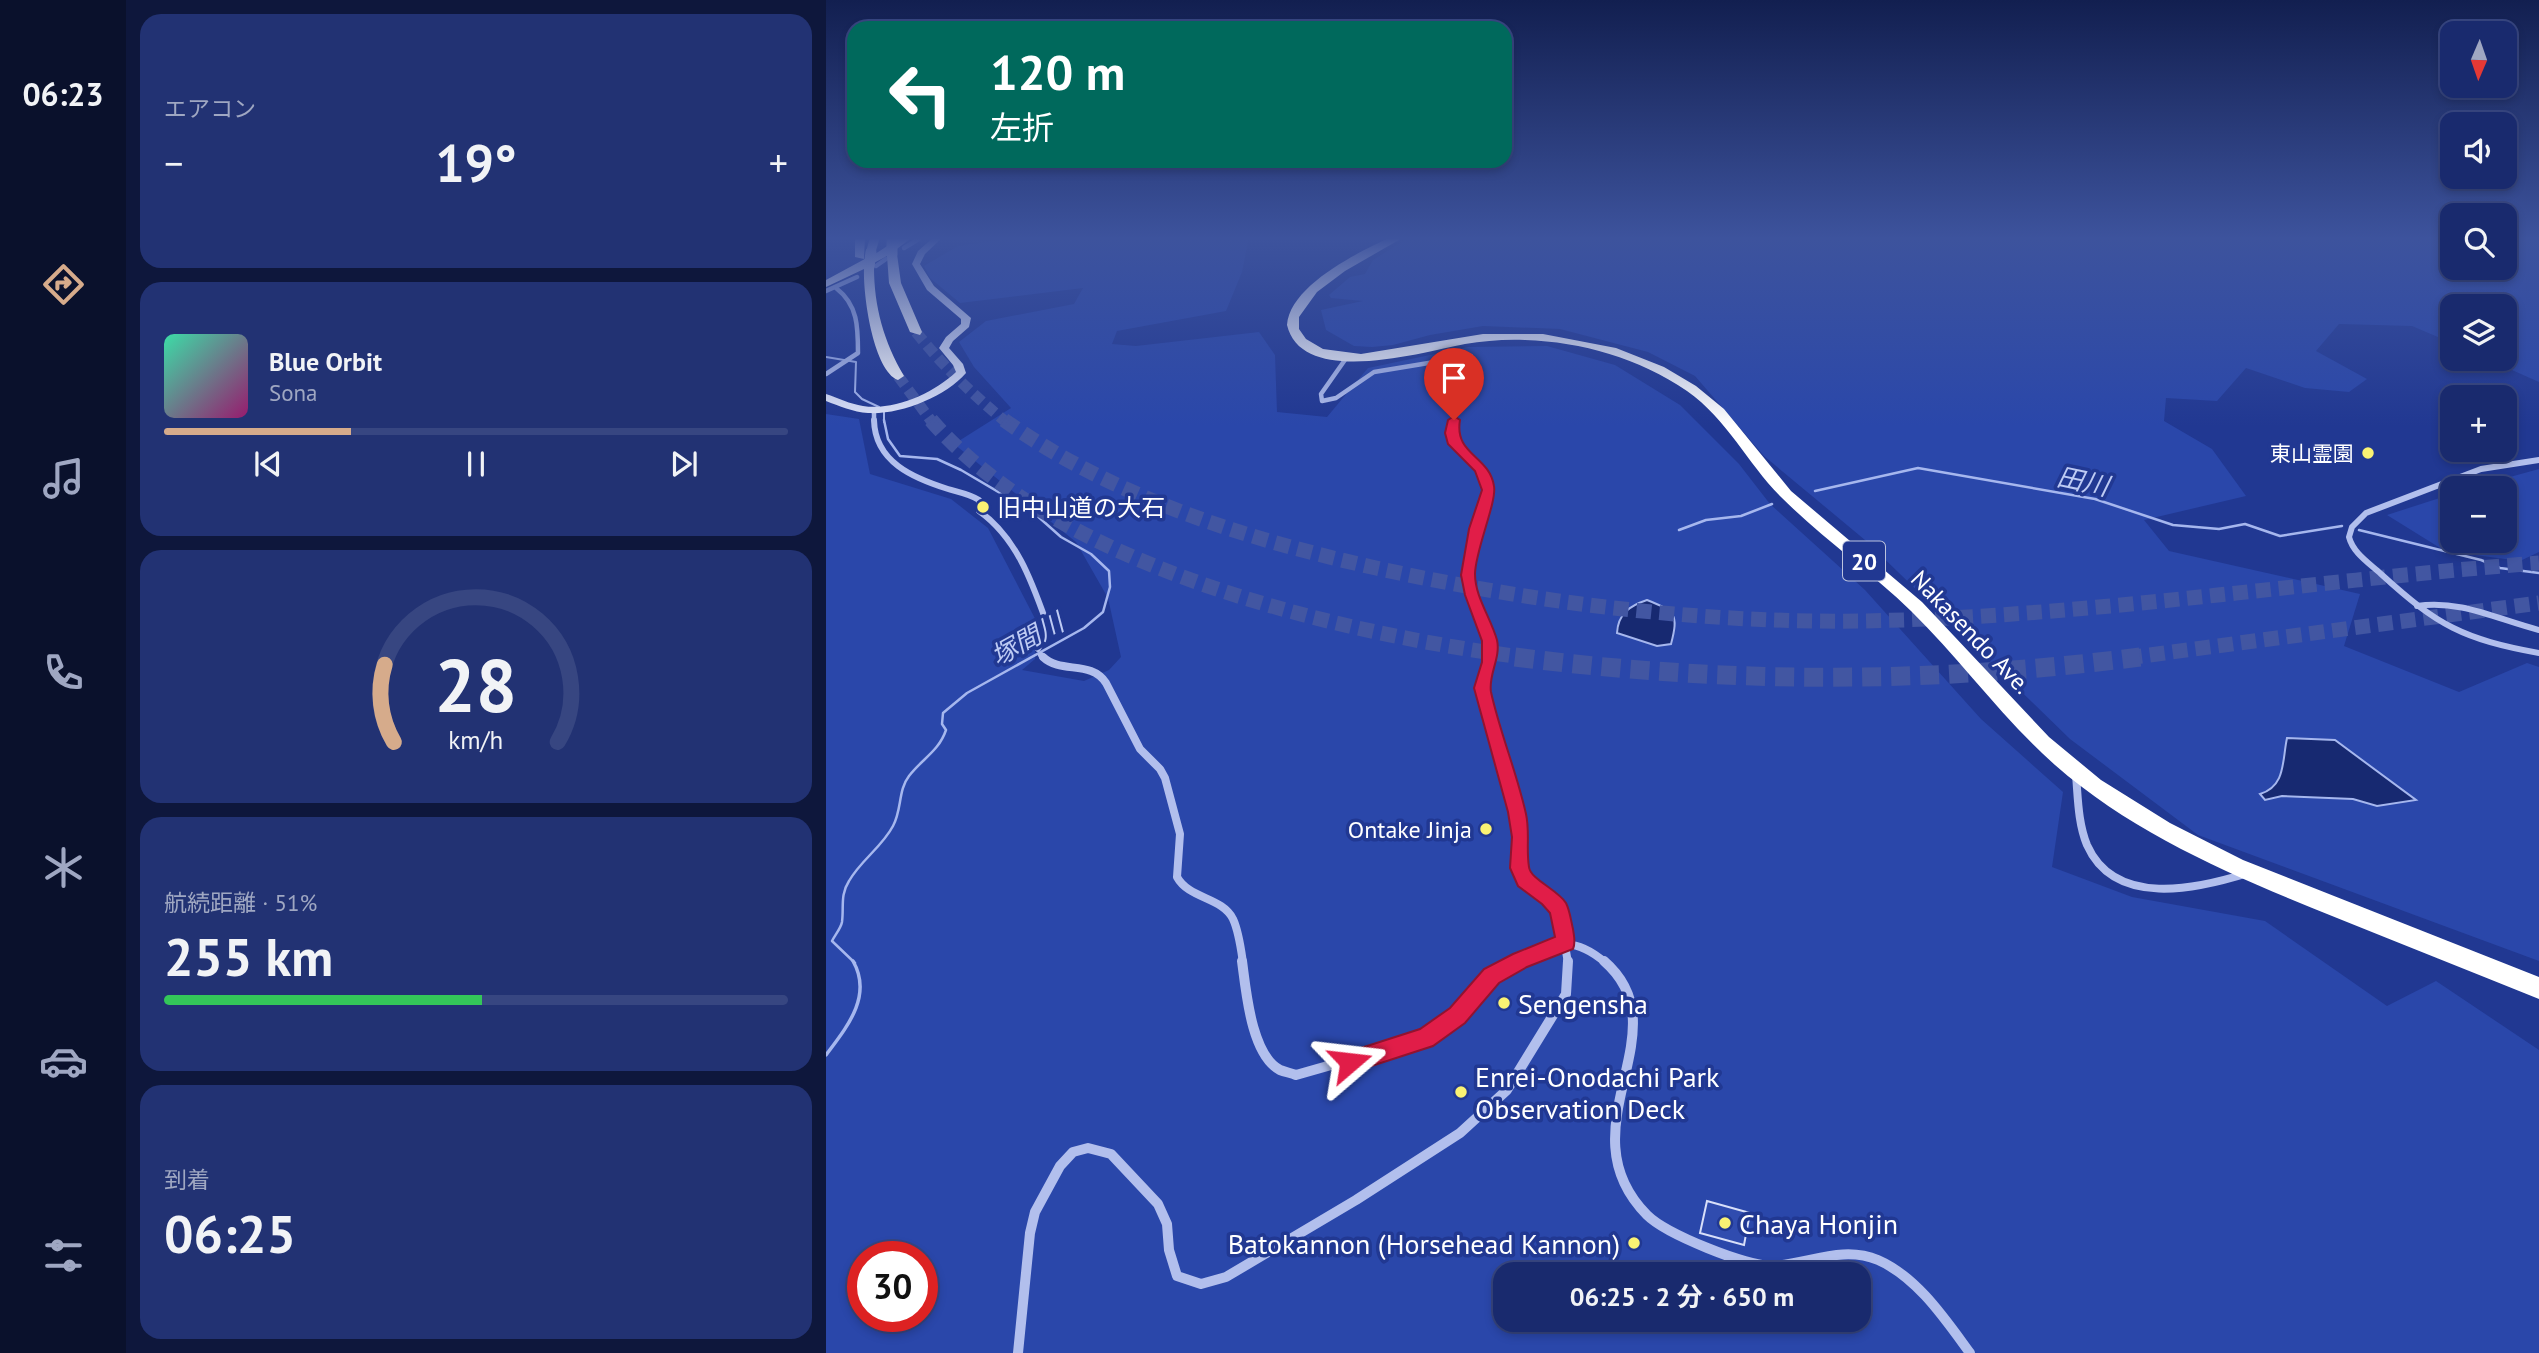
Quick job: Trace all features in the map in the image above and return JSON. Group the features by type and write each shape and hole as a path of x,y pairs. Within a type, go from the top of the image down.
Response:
{"highway":[{"path":"870,300 884,351 898,376"},
{"path":"902,300 916,332"},
{"name":"Nakasendo Ave.","path":"1305,300 1294,316 1294,331 1302,342 1323,353 1347,357 1388,356 1494,337 1535,337 1607,350 1670,375 1717,410 1785,493 1915,605 2044,742 2075,771 2167,832 2249,873 2539,988"}],"street":[{"path":"826,373 845,364 858,353 858,318 848,300"},
{"path":"826,397 858,409 874,410 944,388 961,373 958,364 944,348 948,340 965,325 966,318 943,300"},
{"path":"1018,1353 1030,1233 1035,1212 1060,1166 1073,1152 1088,1148 1111,1154 1158,1204 1167,1224 1169,1250 1177,1276 1191,1284 1207,1285 1226,1277 1443,1146 1488,1110 1514,1080 1566,994 1569,969 1559,910 1549,897 1524,880 1519,868 1521,837 1517,812 1482,688 1489,662 1489,641 1472,595 1468,575 1476,529 1488,490 1480,468 1454,444 1454,408 1448,391 1451,382 1470,363 1471,356 1374,372 1363,376 1334,400 1322,401 1321,394 1347,357"},
{"path":"874,410 874,431 884,453 905,470 979,500 979,511 993,521 1026,566 1047,624 1040,652 1048,663 1087,668 1100,674 1141,750 1162,772 1181,839 1177,877 1184,887 1221,906 1234,920 1253,1027 1274,1066 1296,1075 1426,1038 1457,1016 1492,976 1520,961 1566,943 1589,950 1617,973 1631,995 1634,1029 1617,1108 1614,1150 1621,1176 1648,1216 1662,1227 1687,1238 1763,1265 1779,1267 1820,1256 1876,1259 1895,1270 1913,1287 1970,1353"},
{"path":"2539,460 2482,469 2365,513 2351,525 2349,535 2351,546 2417,606 2449,627 2473,638 2539,653"},
{"path":"2417,606 2432,601 2447,602 2510,624 2539,630"},
{"path":"2075,771 2084,836 2092,855 2123,880 2152,889 2193,890 2249,873"}],"shaded area":[{"path":"957,300 983,300 960,303"},
{"path":"1076,300 1230,300 1226,311 1117,331 1112,344 1136,346 1259,332 1275,355 1277,412 1327,417 1368,368 1468,347 1547,346 1615,365 1680,405 1739,464 1770,504 1865,590 1981,719 2063,792 2052,867 2132,897 2265,921 2387,1006 2436,981 2539,1050 2539,1353 826,1353 826,414 859,419 870,474 951,499 988,528 1043,634 1035,646 1035,659 1022,670 1084,681 1109,670 1121,657 1108,598 1076,542 954,444 1011,408 974,367 959,342 986,321 1074,304"},
{"path":"1354,300 2440,300 2440,338 2412,326 2339,324 2316,351 2367,379 2349,392 2305,388 2246,368 2217,401 2166,398 2164,421 2212,449 2246,496 2144,520 2169,551 2360,594 2344,646 2459,692 2527,663 2539,667 2539,961 2198,835 2070,739 1865,540 1764,456 1695,376 1648,352 1560,329 1483,326 1430,335 1393,345 1354,346 1326,330 1321,310 1363,301"},
{"path":"2517,300 2539,300 2539,382 2514,371 2517,371"},
{"path":"2539,469 2539,552 2520,561 2460,553 2517,553 2517,476 2514,476"},
{"path":"2440,498 2440,548 2387,515"},
{"path":"1647,600 1664,607 1672,615 1675,626 1671,644 1657,646 1617,633 1622,616 1635,605"},
{"path":"2287,738 2335,740 2416,800 2377,806 2353,799 2282,796 2265,800 2260,794 2279,779"}],"building":[{"name":"Chaya Honjin","path":"1707,1201 1750,1213 1744,1245 1700,1233"}],"waterway":[{"name":"塚間川","path":"826,357 856,362 855,392 862,399 879,407"},
{"name":"塚間川","path":"884,411 884,420"},
{"name":"塚間川","path":"853,961 832,941 842,922 844,891 854,873 893,826 903,787 909,776 943,737 946,730 942,724 943,713 967,693 1084,628 1103,612 1110,587 1109,571 1091,554 1061,537 1034,513 937,459 900,456 888,439 884,420"},
{"name":"田川","path":"1815,491 1918,468 2095,499 2173,525 2219,529 2245,524 2280,536 2342,526"},
{"name":"田川","path":"1679,530 1706,520 1741,516 1772,504"},
{"name":"田川","path":"2359,530 2481,560 2500,568 2539,573"},
{"name":"塚間川","path":"826,1055 849,1022 859,999 858,974 853,961"}],"tunnel":[{"path":"916,332 958,379 1006,422"},
{"path":"898,376 932,422"},
{"path":"931,420 986,472 1052,517 1127,554 1208,586 1291,611 1374,632 1529,658"},
{"path":"1004,420 1046,448 1136,493 1182,512 1278,544 1376,568 1496,591 1557,601 1679,614 1801,621 1862,621 2032,613 2539,563"},
{"path":"2127,658 2539,603"},
{"path":"1515,657 1672,672 1828,677 1983,672 2140,657"}],"place":[{"name":"東山霊園","path":"2368,453"},
{"name":"旧中山道の大石","path":"983,507"},
{"name":"Ontake Jinja","path":"1486,829"},
{"name":"Sengensha","path":"1504,1003"},
{"name":"Enrei-Onodachi Park Observation Deck","path":"1461,1092"},
{"name":"Chaya Honjin","path":"1725,1223"},
{"name":"Batokannon (Horsehead Kannon)","path":"1634,1243"}],"route":[{"path":"1350,1062 1426,1038 1457,1016 1492,976 1520,961 1566,943 1559,910 1549,897 1524,880 1519,868 1521,837 1517,812 1482,688 1489,662 1489,641 1472,595 1468,575 1476,529 1488,490 1480,468 1454,444 1454,420"}]}
